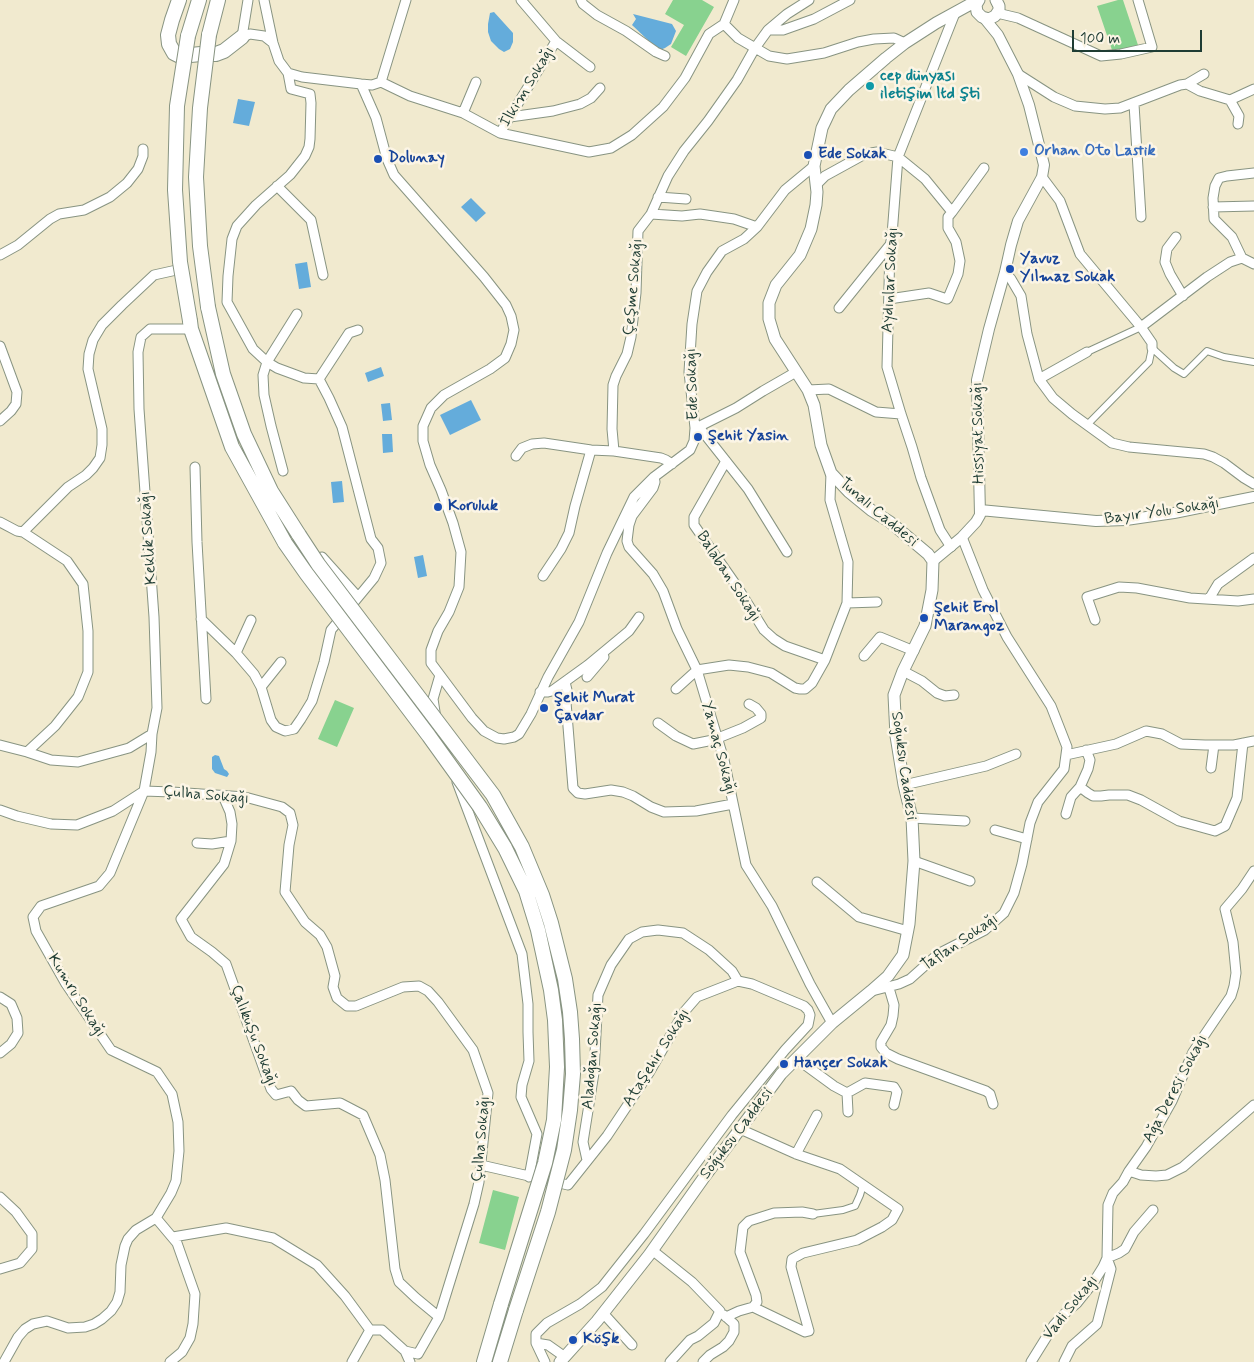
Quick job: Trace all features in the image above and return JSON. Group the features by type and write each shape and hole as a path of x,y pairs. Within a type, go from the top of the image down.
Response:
{"highway":[{"path":"179,0 168,35 169,44 174,52 180,56 216,54 224,51 242,37"},
{"path":"199,0 188,36 177,106 175,190 181,269 190,325 232,447 285,543 429,736 480,807 506,848 526,891 538,930 551,990 555,1020 554,1120 545,1163 484,1362"},
{"path":"218,0 209,35 200,108 196,177 200,246 208,307 222,374 244,434 271,491 299,535 318,564 493,795 522,847 542,895 552,923 565,979 570,1012 573,1074 564,1150 548,1212 500,1362"}],"main road":[{"path":"979,0 976,9 992,12"},
{"name":"Tunalı Caddesi","path":"933,561 928,554 890,522 871,510 849,492 831,473 821,445 814,405 808,390 775,339 769,319 769,303 776,286 800,255 806,244 816,205 817,184 814,166 822,128 831,109 849,90 905,43 979,0"},
{"path":"955,13 992,12 1006,0"},
{"name":"Soğuksu Caddesi","path":"563,1359 603,1313 652,1250 781,1074 832,1023 888,976 903,955 908,931 914,861 912,818 904,785 896,736 894,695 903,671 925,626 932,590 933,561"}],"street":[{"path":"248,0 242,37 250,34 264,36 274,43"},
{"path":"264,0 279,60 288,73 291,89 310,94 310,139 305,156 290,175 256,204 238,226 232,238 227,302 254,349 267,362 277,368 304,378 319,379"},
{"path":"382,82 406,0"},
{"name":"İlkim Sokağı","path":"521,0 556,41 590,67"},
{"path":"581,0 596,16 626,31 665,56"},
{"path":"288,73 302,77 361,84 372,85 382,82 410,96 463,113 500,133 589,152 611,148 632,135 663,107 685,78 709,34 724,24 734,0"},
{"name":"Çeşme Sokağı","path":"614,451 612,429 614,385 616,376 627,354 630,337 636,293 638,231 651,214 668,176 684,151 708,121 768,30 787,14 809,0"},
{"path":"768,30 783,30 814,19 850,0"},
{"path":"1087,425 1149,362 1152,343 1141,327 1080,254 1060,201 1042,177 1044,165 1029,105 1018,74 998,35 992,12 1018,18 1101,56 1121,54 1152,47 1138,0"},
{"name":"Aydınlar Sokağı","path":"951,547 940,530 921,478 887,367 890,246 898,157 955,13"},
{"path":"724,24 738,38 769,56 787,58 824,53 874,39 894,38 905,43"},
{"name":"İlkim Sokağı","path":"500,133 556,41"},
{"path":"1018,74 1054,97 1075,106 1105,109 1120,108 1134,104 1180,85 1187,84 1204,74"},
{"path":"463,113 476,82"},
{"name":"Ede Sokağı","path":"361,84 376,118 387,159 394,174 506,304 511,316 514,330 505,358 490,370 444,396 431,408 423,426 423,442 461,552 459,586 431,650 431,663 484,731 504,740 519,734 531,714 540,692 579,622 607,552 634,497 654,477 690,450 694,441 697,427 689,372 696,291 722,251 744,238 757,227 785,190 814,166"},
{"path":"1187,84 1200,91 1230,100 1254,89"},
{"path":"510,117 553,111 580,104 591,98 600,88"},
{"path":"1230,100 1239,116 1238,124"},
{"path":"1134,104 1141,217"},
{"path":"0,255 18,246 50,218 59,214 84,210 110,197 127,183 138,169 144,156 143,149"},
{"path":"817,184 825,176 865,154 877,152 898,157 925,179 952,212"},
{"path":"889,299 929,293 948,298 958,274 960,261 956,242 948,228 948,218 984,168"},
{"path":"1254,173 1219,178 1215,186 1213,198 1214,219 1232,237 1242,258 1254,264"},
{"name":"Hissiyat Sokağı","path":"980,510 977,380 1018,221 1042,177"},
{"path":"277,186 311,220 323,275"},
{"path":"658,197 686,198"},
{"path":"1213,207 1254,206"},
{"path":"651,214 682,216 700,214 734,219 757,227"},
{"path":"1176,237 1166,249 1165,262 1183,296"},
{"path":"839,308 890,246"},
{"path":"1039,379 1087,352 1141,327 1207,277 1230,262 1242,258"},
{"path":"23,532 68,488 94,468 100,458 102,429 88,369 89,354 102,325 154,276 181,269"},
{"path":"1005,272 1021,296 1027,334 1039,379 1053,398 1112,443 1129,447 1204,454 1213,457 1254,484"},
{"path":"283,471 270,426 264,395 263,375 267,362 297,314"},
{"name":"Keklik Sokağı","path":"144,791 152,752 152,734 157,708 154,618 139,409 138,352 141,337 150,329 190,325"},
{"path":"319,379 349,333 358,330"},
{"path":"0,346 17,392 16,404 0,421"},
{"path":"1152,348 1174,368 1184,374 1207,351 1224,357 1254,362"},
{"path":"787,552 748,489 697,427 736,408 796,372"},
{"path":"201,619 236,653 254,674 262,688 271,720 276,727 285,731 294,729 312,701 324,662 331,630 374,578 381,562 378,548 371,539 342,427 319,379"},
{"path":"808,390 830,389 876,412 901,414"},
{"path":"516,456 522,448 538,443 661,458 672,464"},
{"path":"543,576 562,549 569,533 591,450"},
{"name":"Balaban Sokağı","path":"726,462 694,517 694,524 764,630 785,646 825,660"},
{"path":"195,467 197,542 206,699"},
{"path":"676,689 697,670 729,665 748,667 772,674 800,690 809,687 812,683 825,660 848,603 848,562 830,500 831,473"},
{"name":"Yamaç Sokağı","path":"654,477 653,488 632,516 627,541 632,552 654,574 697,670 724,760 746,864 772,906 810,984 832,1023"},
{"name":"Bayır Yolu Sokağı","path":"980,510 1096,521 1126,520 1174,513 1254,496"},
{"path":"933,561 951,547 976,522 980,515 980,510"},
{"path":"0,522 23,532 67,561 83,584 88,631 88,672 78,696 55,726 27,752"},
{"path":"962,537 983,590 1008,637 1051,706 1067,747 1066,755 1116,744 1146,731 1162,734 1181,744 1214,745 1254,741"},
{"path":"322,557 358,597"},
{"path":"1209,598 1218,584 1254,558"},
{"path":"1095,620 1087,597 1119,587 1137,588 1190,598 1238,601 1254,599"},
{"path":"848,603 878,602"},
{"path":"540,692 552,691 565,682 629,631 639,617"},
{"path":"236,653 251,620"},
{"path":"864,656 880,637 914,650"},
{"path":"588,677 615,643"},
{"path":"262,688 280,662"},
{"path":"903,671 922,681 937,693 945,696 954,696"},
{"path":"440,675 433,699 438,731 522,954 528,1004 529,1061 522,1085 521,1097 537,1134 529,1176"},
{"path":"565,682 573,788 578,793 585,794 611,790 623,792 664,812 696,811 733,804"},
{"path":"658,723 676,736 693,744 712,740 743,728 761,718 761,714 750,704"},
{"path":"0,746 51,760 78,762 129,748 152,734"},
{"path":"1080,787 1093,796 1109,794 1128,795 1142,800 1179,821 1215,831 1225,826 1236,798 1243,743"},
{"path":"1211,768 1214,745"},
{"path":"1066,814 1071,797 1080,787 1088,769 1090,760 1086,750"},
{"path":"904,785 986,766 1016,754"},
{"name":"Taflan Sokağı","path":"871,991 889,988 910,978 938,954 985,930 1004,913 1014,893 1030,823 1038,802 1064,769 1066,755"},
{"path":"0,810 51,824 77,825 113,811 144,791"},
{"name":"Çulha Sokağı","path":"144,791 245,797 282,807 290,813 293,825 289,845 285,892 305,922 320,935 327,947 335,976 333,987 337,998 347,1006 356,1006 402,987 419,986 428,991 438,1002 473,1050 488,1093 479,1182 439,1317 418,1358"},
{"name":"Kumru Sokağı","path":"144,791 110,873 99,886 42,906 33,917 36,931 66,984 111,1050 157,1072 172,1094 178,1122 179,1151 176,1181 156,1218"},
{"name":"Çalıkuşu Sokağı","path":"223,796 230,812 232,824 231,841 224,864 181,919 190,937 226,964 272,1089 276,1095 291,1091 306,1106 340,1103 363,1115 380,1155 385,1180 395,1269 399,1282 439,1317"},
{"path":"912,818 965,822"},
{"path":"995,830 1027,839"},
{"path":"196,843 212,844 231,841"},
{"path":"914,861 970,881"},
{"name":"Ağa Deresi Sokağı","path":"1129,1171 1146,1147 1172,1101 1193,1052 1231,996 1236,973 1233,942 1225,909 1242,890 1254,871"},
{"path":"817,882 859,917 908,931"},
{"name":"Aladoğan Sokağı","path":"587,1160 583,1142 594,1073 598,995 611,965 629,939 642,932 658,930 683,933 708,950 732,971 738,980"},
{"path":"545,1362 536,1343 536,1334 548,1323 580,1304 602,1287 644,1234 732,1115 784,1050 808,1025 810,1015 804,1006 738,980"},
{"name":"Ataşehir Sokağı","path":"481,1165 568,1185 607,1136 644,1081 684,1012 697,997 738,980"},
{"path":"889,988 894,1005 891,1025 881,1042 881,1047 886,1053 986,1090 990,1094 993,1104"},
{"path":"0,997 10,1004 17,1018 18,1033 12,1044 0,1053"},
{"path":"798,1059 834,1086 847,1093"},
{"path":"847,1093 865,1083 894,1087 897,1092 894,1105"},
{"path":"847,1093 848,1112"},
{"path":"1129,1171 1141,1175 1156,1176 1179,1170 1193,1160 1254,1105"},
{"path":"796,1154 817,1115"},
{"path":"670,1362 690,1340 698,1336 723,1314 754,1307 805,1332 809,1331 792,1267 792,1259 803,1253 857,1240 892,1220 898,1209 840,1169 796,1154 740,1129"},
{"name":"Vadi Sokağı","path":"1031,1362 1054,1325 1077,1303 1093,1284 1108,1258 1108,1205 1113,1193 1129,1171"},
{"path":"754,1307 757,1302 756,1295 740,1252 743,1227 749,1221 774,1213 802,1212 813,1214 843,1210 855,1206 863,1185"},
{"path":"0,1197 16,1212 32,1234 32,1249 20,1263 0,1269"},
{"path":"1064,1362 1072,1346 1097,1324 1111,1269 1108,1258 1125,1249 1134,1232 1153,1210"},
{"path":"4,1362 24,1329 34,1324 47,1321 68,1328 85,1327 94,1324 110,1312 117,1302 120,1292 121,1265 128,1239 136,1230 156,1218 178,1243 195,1294 190,1338 182,1352 170,1362"},
{"path":"173,1238 226,1228 273,1238 317,1265 345,1296 370,1330"},
{"path":"652,1250 692,1282 734,1324 734,1332 730,1341 710,1354 703,1362"},
{"path":"603,1313 632,1345"},
{"path":"370,1330 382,1330 405,1351 418,1358"},
{"path":"352,1362 370,1330"},
{"path":"536,1343 548,1345 563,1359"},
{"path":"405,1351 410,1362"}],"green space":[{"path":"673,0 702,0 714,7 686,56 671,47 684,25 665,14"},
{"path":"1123,0 1138,45 1113,53 1097,6"},
{"path":"335,700 354,708 337,747 318,739"},
{"path":"493,1190 519,1197 505,1250 479,1243"}],"water":[{"path":"494,12 513,33 513,42 510,49 504,52 491,41 488,32 490,13"},
{"path":"633,14 672,24 676,31 671,44 660,50 652,44 632,25 636,19"},
{"path":"238,99 255,102 249,126 233,123"},
{"path":"471,198 486,213 476,222 461,207"},
{"path":"307,262 311,287 299,289 295,264"},
{"path":"381,367 384,376 368,382 365,373"},
{"path":"471,400 481,420 450,435 440,415"},
{"path":"390,403 392,420 383,421 381,404"},
{"path":"382,434 392,434 393,452 383,453"},
{"path":"342,481 344,502 333,503 331,482"},
{"path":"423,555 427,576 418,578 414,557"},
{"path":"215,755 219,756 224,769 229,774 227,777 215,773 212,769 212,757"}],"place":[{"name":"cep dünyası iletişim ltd şti","path":"870,86"},
{"name":"Orhan Oto Lastik","path":"1024,152"},
{"name":"Ede Sokak","path":"808,155"},
{"name":"Dolunay","path":"378,159"},
{"name":"Yavuz Yılmaz Sokak","path":"1010,269"},
{"name":"Şehit Yasin","path":"698,437"},
{"name":"Koruluk","path":"438,507"},
{"name":"Şehit Erol Marangoz","path":"924,618"},
{"name":"Şehit Murat Çavdar","path":"544,708"},
{"name":"Hançer Sokak","path":"784,1064"},
{"name":"Köşk","path":"573,1340"}]}
